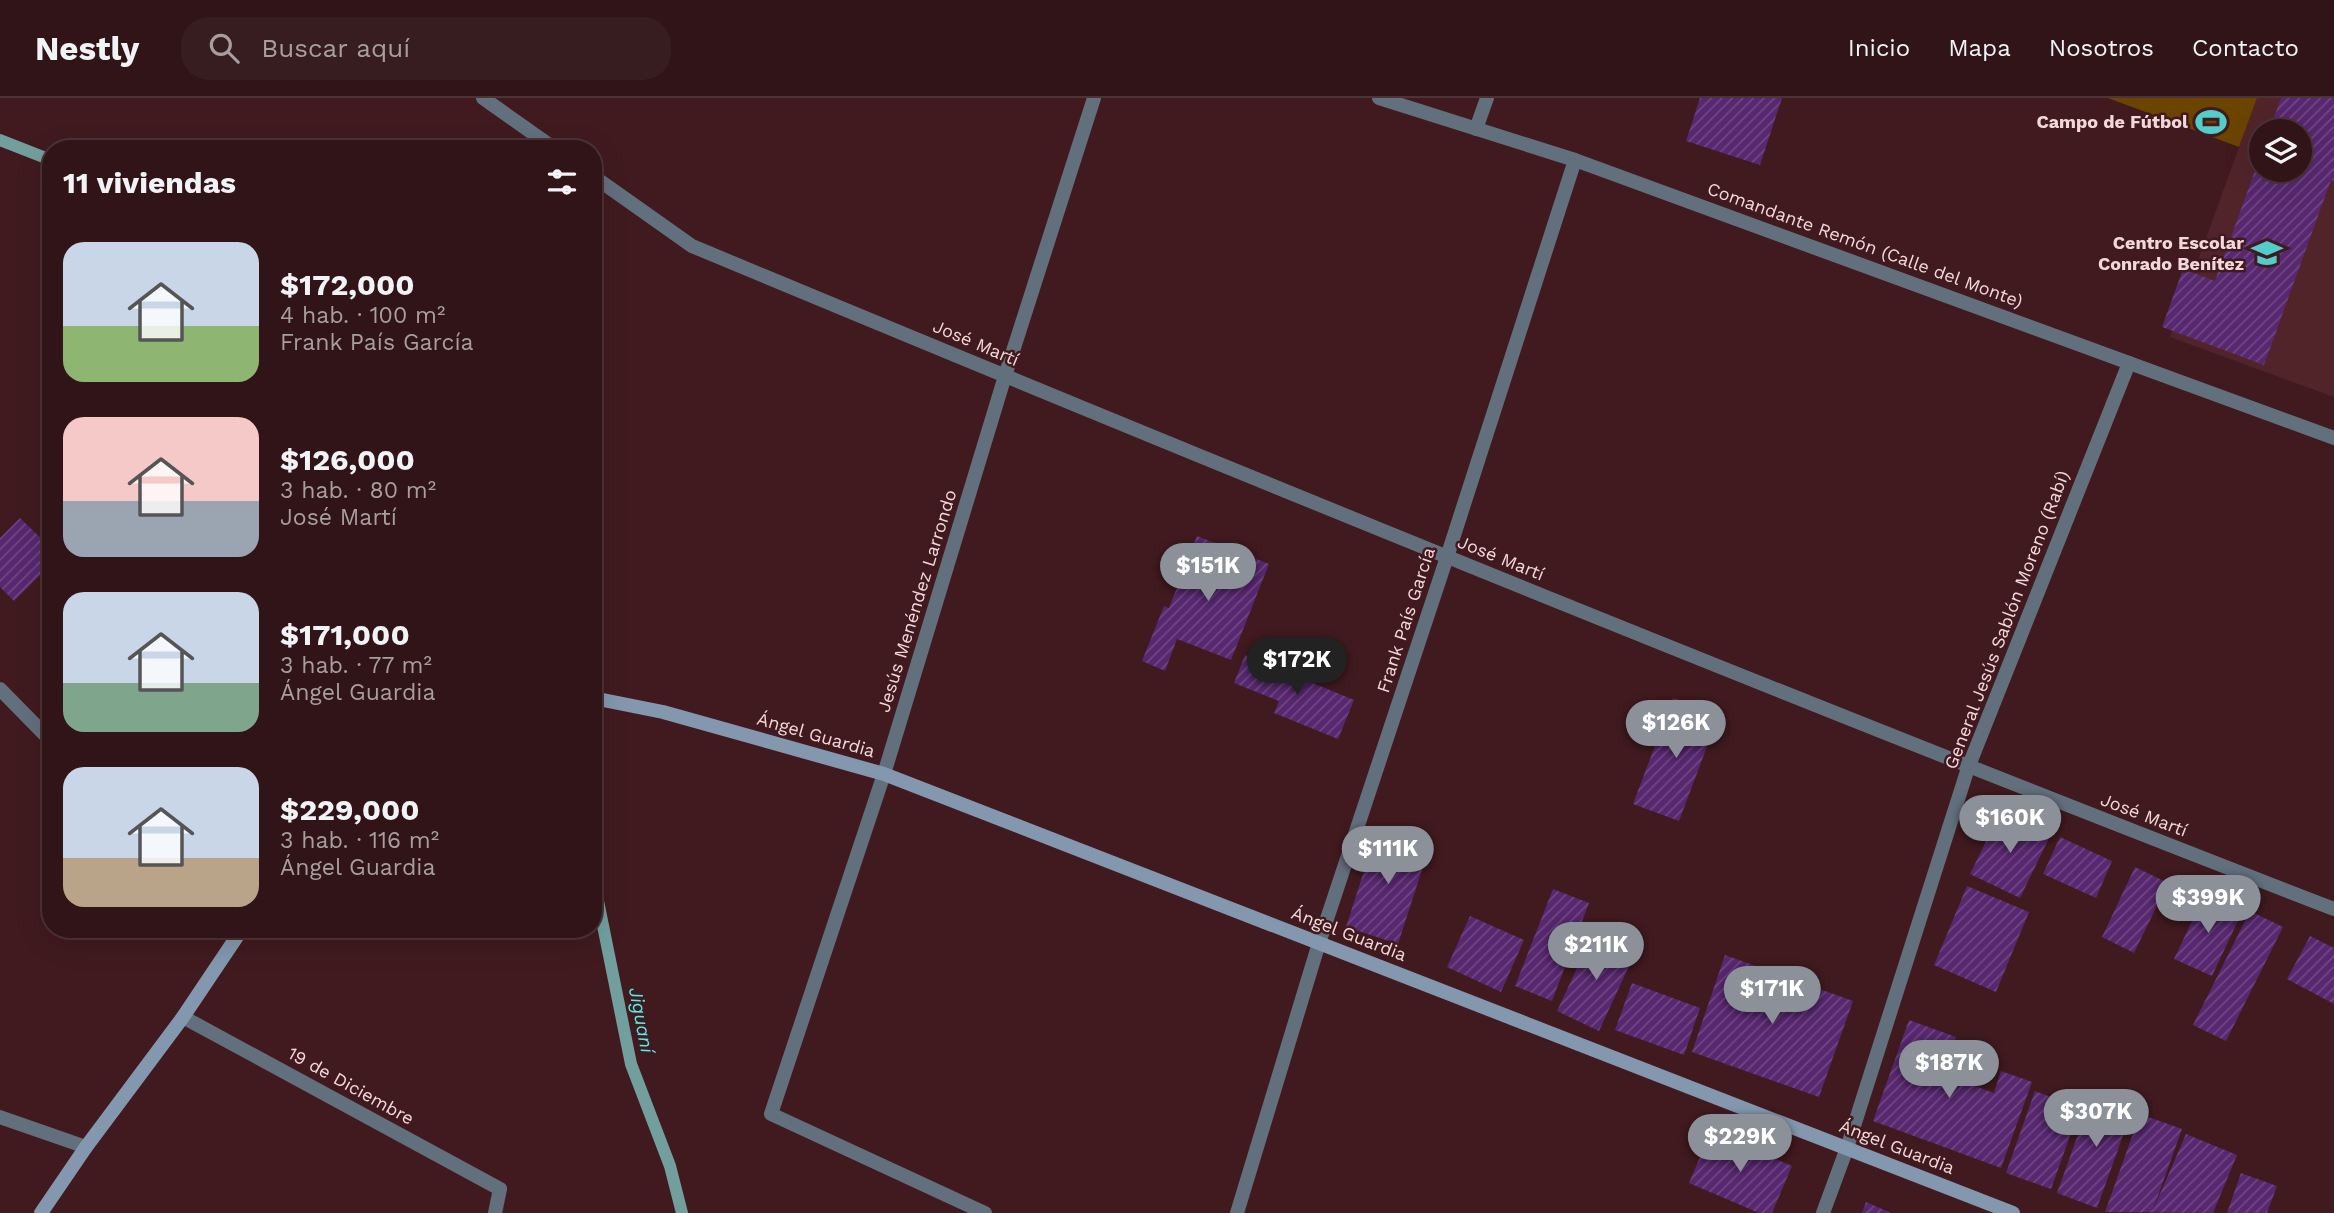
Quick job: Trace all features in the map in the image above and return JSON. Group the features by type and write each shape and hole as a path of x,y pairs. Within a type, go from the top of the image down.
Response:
{"main road":[{"name":"Ángel Guardia","path":"602,700 663,712 884,774 2013,1213"},
{"path":"41,1213 86,1147 183,1017 234,938"}],"street":[{"path":"483,98 542,140"},
{"name":"Jesús Menéndez Larrondo","path":"985,1213 771,1114 884,774 1005,376 1094,98"},
{"name":"Comandante Remón (Calle del Monte)","path":"1379,98 1575,160 2334,438"},
{"path":"1476,129 1487,98"},
{"name":"Frank País García","path":"1237,1213 1319,943 1575,160"},
{"name":"José Martí","path":"602,182 692,246 1968,768 2334,909"},
{"name":"General Jesús Sablón Moreno (Rabí)","path":"1823,1213 1847,1148 1968,768 2129,363"},
{"path":"0,689 42,732"},
{"name":"19 de Diciembre","path":"183,1017 500,1189 495,1213"},
{"path":"0,1118 86,1147"}],"shaded area":[{"name":"Campo de Fútbol","path":"2108,98 2257,98 2239,147"},
{"name":"Centro Escolar Conrado Benítez","path":"2257,98 2334,98 2334,397 2170,337 2249,120 2249,182 2312,182 2312,119 2249,119"}],"building":[{"path":"1700,98 1782,98 1760,165 1686,141"},
{"path":"2281,98 2334,98 2334,181 2331,180 2264,365 2162,327 2183,269 2215,281 2251,182 2312,182 2312,119 2273,119"},
{"path":"20,518 42,539 42,573 14,601 0,587 0,538"},
{"path":"1197,536 1269,564 1231,660 1177,639 1165,671 1142,661 1164,606 1169,608"},
{"path":"1245,655 1354,700 1338,739 1274,713 1279,701 1234,683"},
{"path":"1673,698 1719,715 1679,821 1633,804"},
{"path":"2001,811 2050,836 2020,898 1970,874"},
{"path":"1378,827 1430,845 1398,944 1346,927"},
{"path":"2060,837 2112,861 2096,898 2043,874"},
{"path":"2135,867 2168,883 2134,953 2102,937"},
{"path":"1967,886 2029,912 1996,992 1934,965"},
{"path":"1553,889 1589,903 1552,1001 1515,986"},
{"path":"2205,894 2242,912 2212,976 2174,959"},
{"path":"2250,911 2283,927 2226,1041 2193,1025"},
{"path":"1470,916 1524,940 1501,992 1447,967"},
{"path":"1593,934 1635,953 1599,1031 1557,1011"},
{"path":"2310,936 2334,948 2334,1004 2287,979"},
{"path":"1725,955 1853,1001 1819,1097 1692,1052"},
{"path":"1632,983 1700,1008 1684,1055 1615,1030"},
{"path":"1909,1020 1956,1037 1942,1074 1994,1093 2001,1071 2032,1082 2001,1168 1873,1121"},
{"path":"2094,1090 2134,1105 2097,1208 2057,1193"},
{"path":"2035,1091 2080,1108 2051,1189 2006,1173"},
{"path":"2140,1114 2182,1129 2153,1210 2186,1134 2237,1155 2213,1213 2105,1212"},
{"path":"1711,1131 1792,1166 1772,1213 1759,1213 1689,1183"},
{"path":"2241,1173 2277,1186 2267,1213 2227,1213"},
{"path":"1866,1202 1891,1213 1862,1213"}],"waterway":[{"name":"Jiguaní","path":"0,140 42,156"},
{"name":"Jiguaní","path":"602,921 631,1064 670,1166 682,1213"}],"place":[{"name":"Campo de Fútbol","path":"2211,122"},
{"name":"Centro Escolar Conrado Benítez","path":"2267,253"}]}
